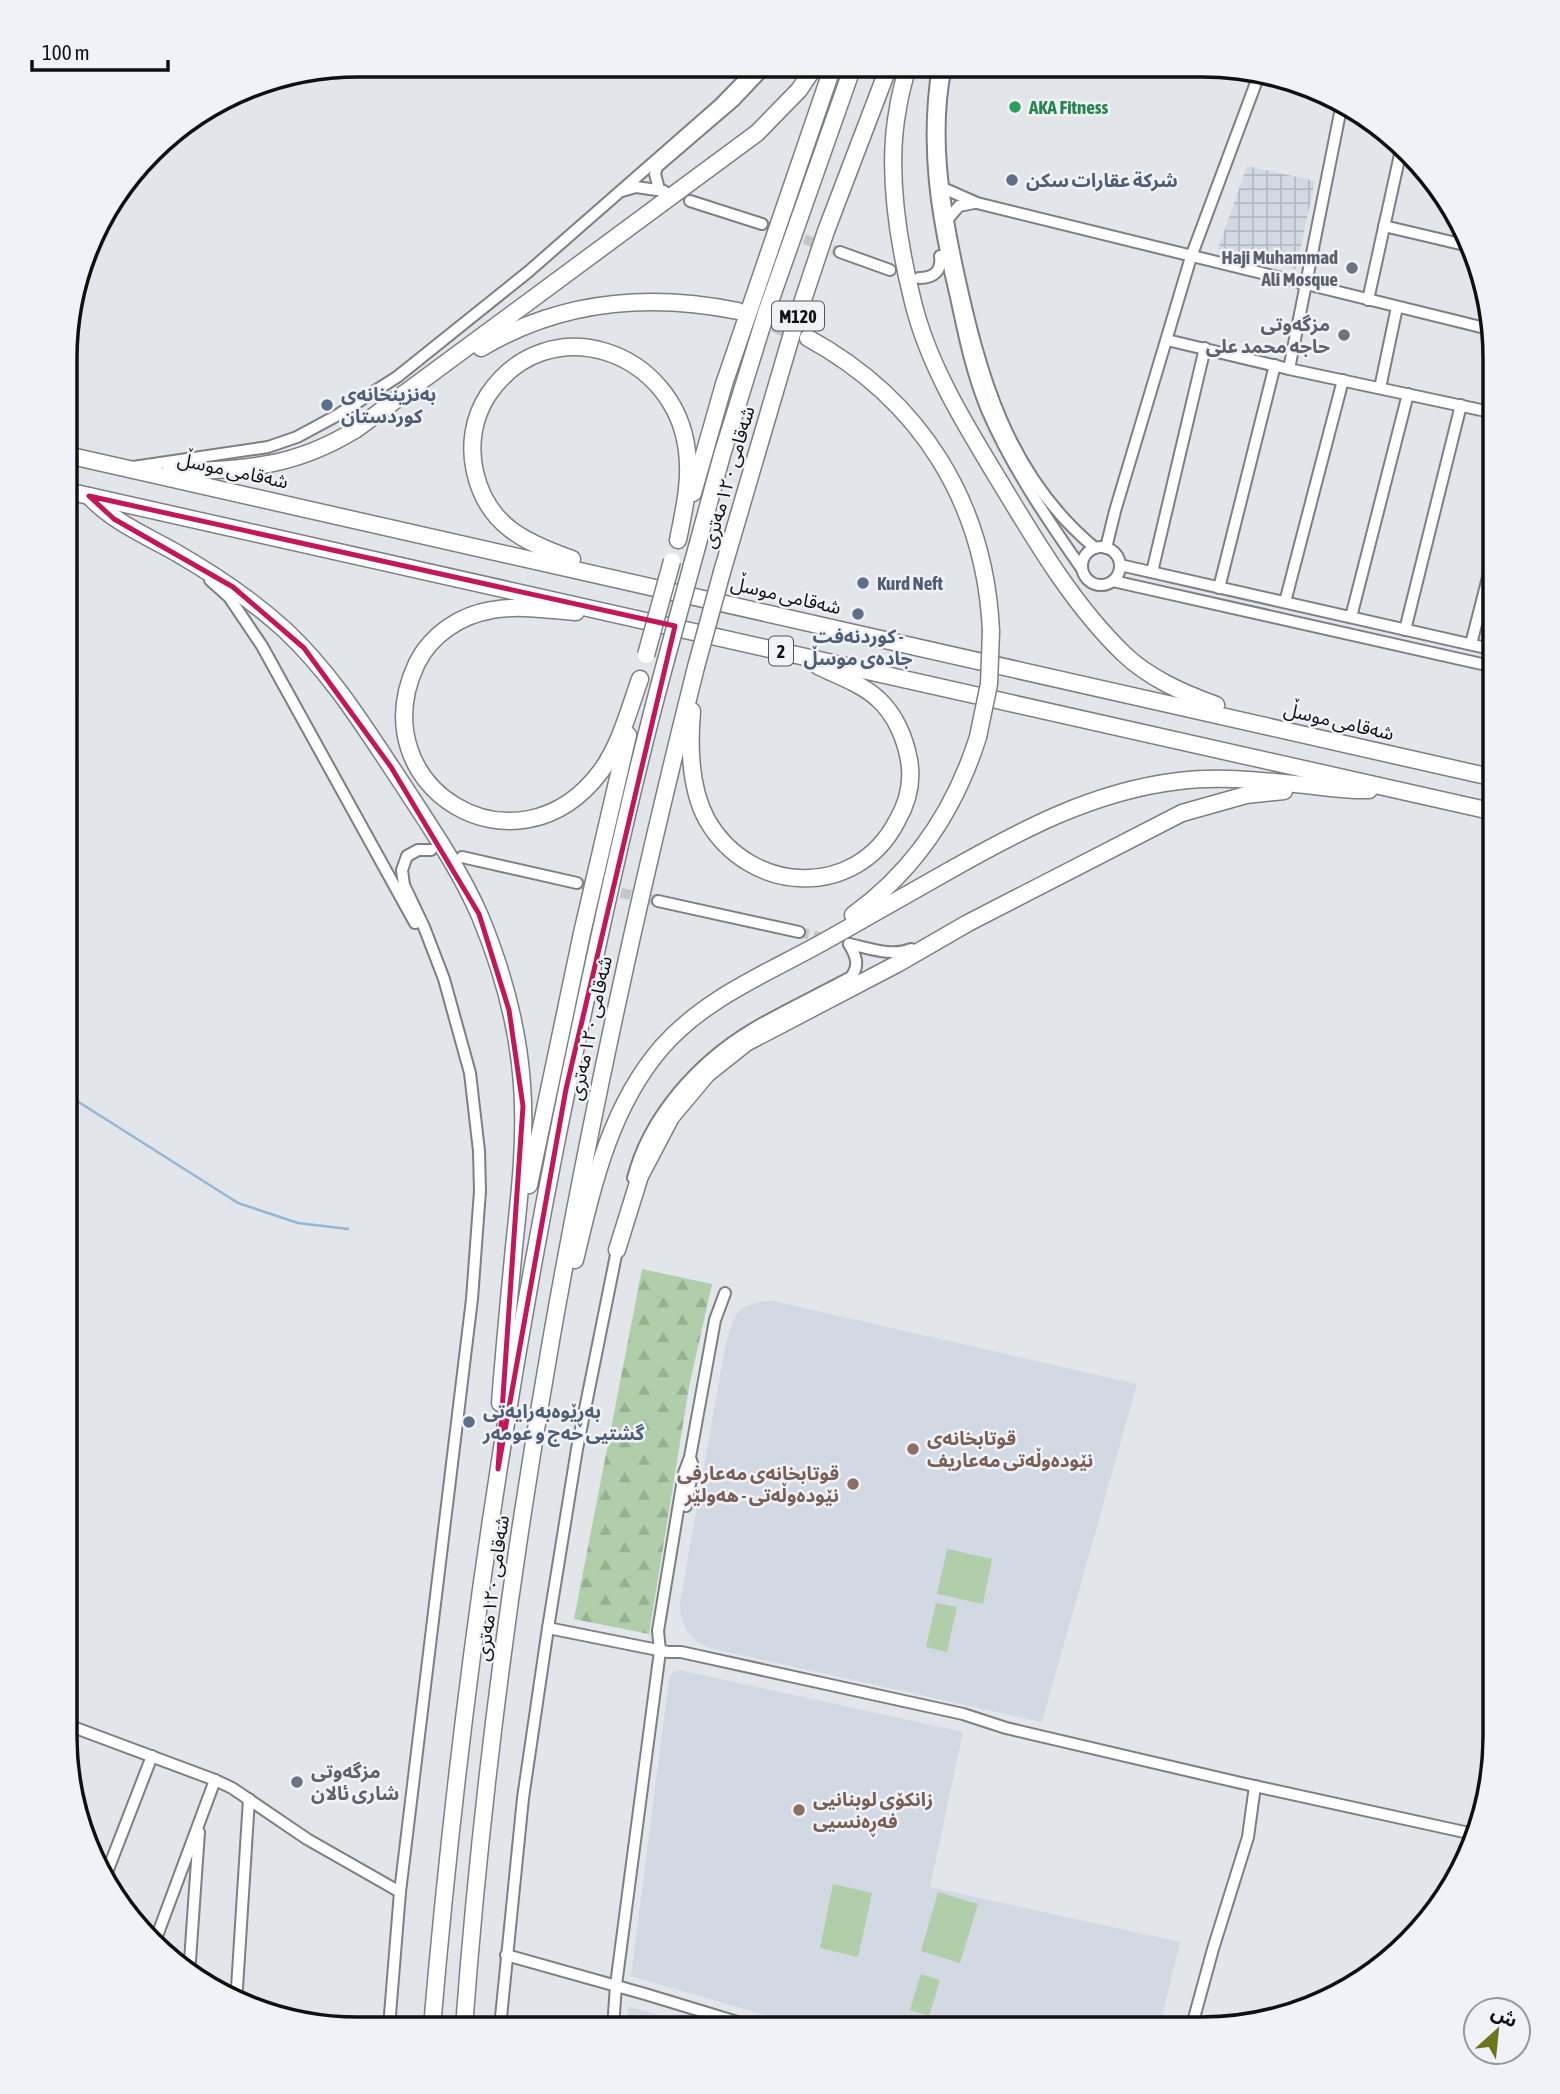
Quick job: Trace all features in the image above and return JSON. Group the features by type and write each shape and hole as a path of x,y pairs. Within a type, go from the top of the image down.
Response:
{"highway":[{"path":"146,472 230,470 282,463 340,439 405,394 757,133 799,90 808,77"},
{"path":"510,1286 559,1035 646,655 724,384 830,77"},
{"name":"شەقامی ١٢٠ مەتری","path":"433,2017 458,1767 498,1469 529,1282 566,1089 625,823 722,455 766,313 849,77"},
{"name":"شەقامی ١٢٠ مەتری","path":"465,2017 495,1720 541,1398 573,1215 610,1032 641,892 722,572 793,330 826,231 885,77"},
{"path":"905,77 897,110 895,199 901,247 914,305 947,389 1036,541 1111,641 1125,656 1152,676 1180,691 1223,708 1329,740"},
{"path":"405,394 501,337 559,314 612,303 641,301 688,302 738,311"},
{"path":"772,968 870,903 917,857 959,788 978,737 989,684 990,603 980,552 962,501 939,458 914,422 851,364 808,338"},
{"path":"643,584 537,547 514,534 497,518 483,497 476,478 472,451 477,420 485,401 497,384 525,360 547,351 571,347 601,349 617,354 644,370 659,385 676,411 686,443 687,492 678,540"},
{"name":"شەقامی موسڵ","path":"77,457 1483,775"},
{"name":"2","path":"77,493 1483,809"},
{"path":"89,496 114,519 176,552 247,597 304,648 342,694 433,831 479,914 503,986 522,1080 522,1174 503,1354 498,1469"},
{"path":"636,617 507,608 476,614 459,621 431,642 420,656 411,676 404,709 407,742 422,776 452,805 488,820 526,820 545,816 573,800 602,770 616,746 640,679"},
{"path":"696,667 691,723 692,759 697,795 708,822 727,845 750,863 785,877 815,879 854,867 868,858 887,838 906,802 911,778 903,735 880,700 798,655"},
{"path":"541,1398 595,1179 615,1121 661,1048 677,1032 732,990 1012,836 1065,810 1103,797 1181,780 1286,783 1357,790 1385,787"},
{"path":"617,1250 636,1188 652,1149 682,1102 720,1062 768,1030 1182,813 1246,794 1336,789"}],"street":[{"path":"124,468 268,447 318,427 397,377 527,272 720,104 746,77"},
{"path":"620,192 636,187 662,190 655,174 657,167 734,101 757,77"},
{"path":"937,77 931,140 942,243 967,348 987,410 1021,474 1084,575 1094,584 1107,584 1117,577 1120,565 1116,554 1101,548 1058,511 1032,476 1009,439 979,361 947,220 943,188 939,136 944,77"},
{"path":"1082,569 1084,558 1101,548 1115,511 1191,257 1256,82"},
{"path":"1289,369 1340,114"},
{"path":"1368,300 1402,160"},
{"path":"943,188 977,203 1481,327"},
{"path":"690,201 762,225"},
{"path":"947,220 959,206 977,203"},
{"path":"1384,226 1458,244"},
{"path":"919,278 933,276 939,270 939,250 942,243"},
{"path":"840,252 890,270"},
{"path":"1380,388 1397,307"},
{"path":"1167,340 1483,410"},
{"path":"1152,572 1205,348"},
{"path":"1219,587 1275,365"},
{"path":"1285,603 1343,380"},
{"path":"1351,617 1408,394"},
{"path":"1405,629 1461,405"},
{"path":"176,552 229,597 262,646 436,959"},
{"path":"1120,565 1483,648"},
{"path":"1113,581 1483,664"},
{"path":"1471,645 1483,598"},
{"path":"1380,641 1385,625"},
{"path":"390,2017 400,1892 473,1286 480,1191 479,1151 470,1073 451,1000 401,876 407,856 418,850 431,850"},
{"path":"462,857 577,883"},
{"path":"658,901 799,932"},
{"path":"501,2017 523,1798 548,1628 577,1449 624,1213 636,1166 653,1129 670,1104 702,1067 735,1041 851,977 857,967 857,960 849,944 902,953 961,927"},
{"path":"614,2017 663,1648 659,1631 663,1604 684,1473 690,1457 715,1320 724,1293"},
{"path":"548,1628 663,1648 678,1658 770,1675 962,1721 1006,1728 1466,1832"},
{"path":"77,1728 215,1780 307,1839 400,1892"},
{"path":"109,1866 152,1756"},
{"path":"158,1934 215,1780"},
{"path":"1194,2017 1248,1837 1255,1786"},
{"path":"237,1988 248,1799"},
{"path":"191,1962 200,1819"},
{"path":"506,1955 721,2017"}],"highlighted area":[{"path":"89,496 675,626 566,1089 498,1469 523,1106 509,1010 479,914 391,767 304,648 233,587 114,519"}],"shaded area":[{"path":"1247,166 1315,181 1296,269 1218,249"},
{"name":"قوتابخانەی نێودەوڵەتی مەعاریف","path":"762,1301 773,1301 1137,1384 1042,1722 710,1648 697,1642 687,1631 681,1618 680,1603 726,1342 735,1316 742,1308"},
{"name":"زانکۆی لوبنانیی فەڕەنسیی","path":"679,1670 963,1732 930,1887 1180,1942 1162,2017 771,2017 631,1976 672,1673"},
{"path":"628,2006 666,2017 628,2017"}],"green space":[{"path":"642,1269 712,1284 689,1387 649,1634 574,1619"},
{"path":"947,1549 992,1559 983,1604 937,1594"},
{"path":"936,1603 957,1607 947,1652 926,1647"},
{"path":"833,1884 872,1893 858,1957 820,1948"},
{"path":"938,1892 978,1904 960,1963 921,1951"},
{"path":"921,1974 940,1980 929,2016 910,2010"}],"waterway":[{"path":"77,1101 238,1203 298,1223 348,1229"}],"tunnel":[{"path":"762,224 840,252"},
{"path":"752,315 803,336"},
{"path":"577,883 658,901"},
{"path":"799,932 849,944"}],"place":[{"name":"AKA Fitness","path":"1015,107"},
{"name":"شركة عقارات سكن","path":"1012,180"},
{"name":"Haji Muhammad Ali Mosque","path":"1352,268"},
{"name":"مزگه‌وتی حاجه‌ محمد علی","path":"1344,335"},
{"name":"بەنزینخانەی کوردستان","path":"327,405"},
{"name":"Kurd Neft","path":"863,583"},
{"name":"کوردنەفت - جادەی موسڵ","path":"858,614"},
{"name":"بەڕێوەبەرایەتی گشتیی حەج و عومەر","path":"469,1422"},
{"name":"قوتابخانەی نێودەوڵەتی مەعاریف","path":"913,1449"},
{"name":"قوتابخانەی مەعارفی نێودەوڵەتی - هەولێر","path":"853,1484"},
{"name":"مزگەوتی شاری ئالان","path":"297,1782"},
{"name":"زانکۆی لوبنانیی فەڕەنسیی","path":"799,1810"}]}
